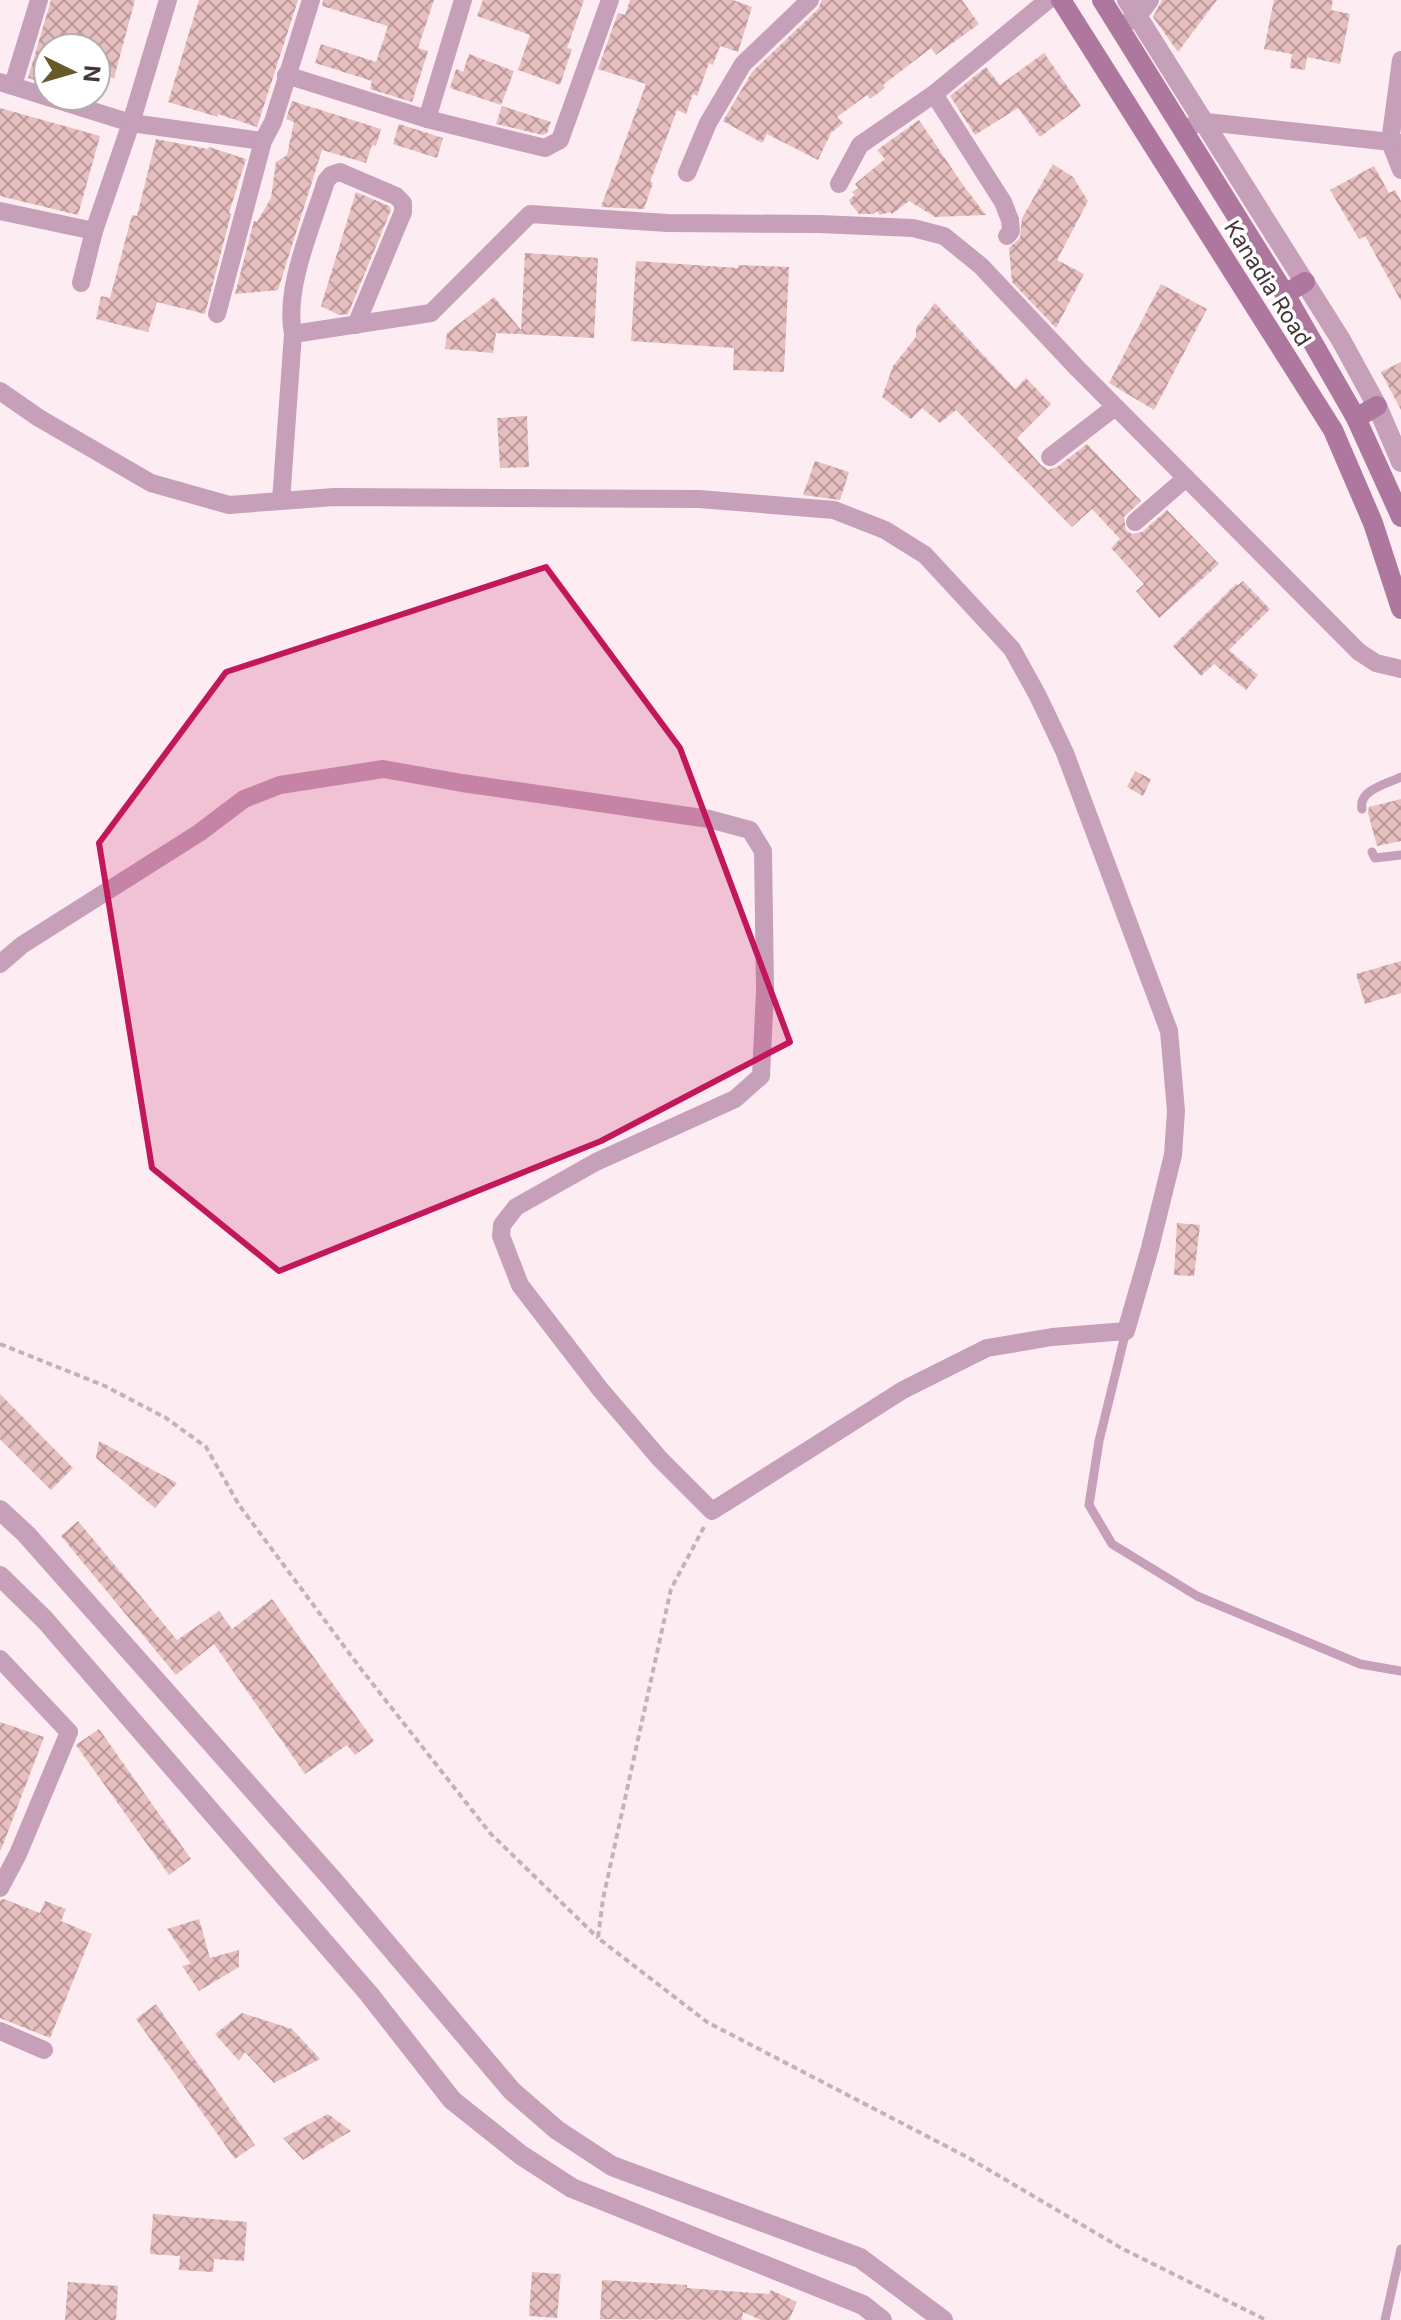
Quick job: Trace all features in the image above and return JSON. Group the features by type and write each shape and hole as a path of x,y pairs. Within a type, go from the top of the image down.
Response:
{"main road":[{"name":"Kanadia Road","path":"1061,0 1333,430 1373,523 1401,609"},
{"name":"Kanadia Road","path":"1102,0 1134,11 1182,128 1285,294 1356,418 1396,490 1401,517"},
{"path":"1285,294 1305,282"},
{"path":"1356,418 1377,406"}],"street":[{"path":"39,0 6,84 131,123 263,141"},
{"path":"81,283 94,231 168,0"},
{"path":"217,314 263,141 273,122 311,0"},
{"path":"427,119 463,0"},
{"path":"286,75 427,119 545,148 560,140 610,0"},
{"path":"687,173 708,123 743,64 810,0"},
{"path":"839,184 860,145 934,94 1048,0"},
{"path":"1134,11 1341,340 1377,406 1401,462"},
{"path":"1401,60 1396,143 1401,170"},
{"path":"934,94 1003,202 1010,220 1011,231 1007,236"},
{"path":"1182,128 1206,122 1396,143"},
{"path":"281,501 293,334 292,293 326,181 340,172 396,196 403,203 403,212 356,325"},
{"path":"0,211 94,231"},
{"path":"293,334 431,313 530,214 667,223 913,228 944,236 981,266 1115,407 1359,652 1376,663 1401,669"},
{"path":"0,391 39,418 151,483 229,505 334,497 699,499 834,510 885,530 925,555 1012,649 1065,753 1169,1031 1176,1111 1173,1155 1126,1331 1052,1337 987,1348 903,1390 712,1511 660,1459 555,1331 520,1285 501,1236 502,1225 516,1207 596,1162 735,1099 761,1076 765,990 763,851 750,830 709,819 383,769 280,785 244,799 199,833 22,945 0,964"},
{"path":"1050,457 1115,407"},
{"path":"1135,522 1186,478"},
{"path":"0,1510 26,1534 311,1856 512,2091 557,2130 612,2166 860,2258 943,2320"},
{"path":"0,1576 45,1620 369,1994 452,2100 521,2155 572,2188 863,2305 882,2320"},
{"path":"0,1659 69,1732 18,1854 4,1868 0,1888"},
{"path":"0,2031 44,2050"}],"lane":[{"path":"1362,809 1364,795 1401,777"},
{"path":"1372,852 1375,858 1382,859 1401,855"},
{"path":"1126,1331 1099,1441 1089,1505 1112,1544 1197,1596 1360,1664 1401,1671"},
{"path":"1385,2320 1401,2249"}],"path":[{"path":"0,1344 105,1386 166,1418 206,1447 239,1505 361,1669 490,1833 598,1938 707,2022 967,2157 1123,2249 1266,2320"},
{"path":"598,1938 606,1884 671,1589 712,1511"}],"highlighted area":[{"path":"546,567 680,748 790,1042 601,1141 279,1271 152,1168 99,843 226,672"}],"building":[{"path":"51,0 135,0 114,78 112,32 42,32"},
{"path":"199,0 298,0 257,127 168,102"},
{"path":"323,0 434,0 418,48 428,51 412,102 370,89 372,81 315,63 321,44 376,62 388,26 322,6"},
{"path":"483,0 584,0 567,48 572,49 560,85 518,70 530,35 477,16"},
{"path":"630,0 733,0 752,7 738,52 720,46 713,65 709,63 697,96 693,94 686,114 677,110 650,182 653,183 644,209 601,207 646,84 598,69 618,13 625,15"},
{"path":"822,0 962,0 979,24 936,55 931,48 883,85 885,88 870,99 867,95 837,117 843,123 831,133 818,160 767,134 762,143 723,121 752,72 818,9"},
{"path":"1162,0 1217,0 1178,52 1153,17"},
{"path":"1274,0 1333,0 1331,10 1350,14 1340,64 1307,57 1305,70 1290,68 1292,54 1264,49"},
{"path":"1044,53 1081,106 1040,137 1018,108 975,135 950,96 986,67 1000,85"},
{"path":"469,54 514,71 501,105 450,88 456,69 463,72"},
{"path":"292,101 381,129 376,146 372,145 366,163 322,150 278,290 235,294 254,221 257,222 271,198 276,162 287,155 294,122 286,119"},
{"path":"502,106 551,122 547,133 543,135 496,124"},
{"path":"0,108 100,136 78,215 0,196"},
{"path":"919,120 986,215 935,217 909,201 892,214 880,215 877,211 859,214 850,203 849,200 855,195 852,192 858,188 855,184 885,159 877,150"},
{"path":"399,124 443,138 437,158 393,144"},
{"path":"156,139 209,147 246,159 229,213 205,314 157,302 148,332 96,319 101,296 110,298 132,215 137,216"},
{"path":"1053,164 1073,177 1088,201 1057,260 1084,274 1056,328 1012,282 1009,248 1020,238 1022,218"},
{"path":"1374,166 1389,193 1395,190 1401,201 1401,301 1365,236 1359,239 1330,190"},
{"path":"356,192 389,206 391,210 348,314 339,315 321,306"},
{"path":"525,253 598,258 594,338 496,333 493,353 445,349 447,333 494,297 521,330"},
{"path":"636,261 738,268 738,265 789,267 784,372 733,370 734,348 631,341"},
{"path":"1161,284 1207,309 1154,410 1109,383"},
{"path":"935,303 1015,389 1026,378 1051,404 1017,438 1041,465 1048,470 1057,467 1087,444 1141,501 1124,517 1126,530 1132,534 1142,532 1167,510 1219,564 1159,618 1136,591 1144,584 1111,548 1120,539 1092,509 1072,527 956,410 940,423 922,408 911,419 882,397 893,366 916,337 916,328"},
{"path":"1401,362 1401,410 1381,372"},
{"path":"527,416 529,467 500,468 497,418"},
{"path":"815,461 849,472 840,500 803,495"},
{"path":"1243,581 1270,609 1229,650 1258,675 1246,690 1214,664 1201,676 1173,646 1236,584"},
{"path":"1135,771 1151,779 1143,796 1127,787"},
{"path":"1401,799 1401,841 1377,846 1369,807"},
{"path":"1401,961 1401,993 1365,1004 1356,974"},
{"path":"1177,1223 1200,1225 1194,1276 1174,1275"},
{"path":"0,1394 73,1468 51,1490 0,1439"},
{"path":"99,1441 177,1483 155,1508 96,1458"},
{"path":"78,1521 177,1640 219,1611 232,1629 272,1599 374,1741 355,1755 347,1745 305,1774 214,1644 176,1675 61,1536"},
{"path":"0,1722 44,1737 1,1850 0,1850"},
{"path":"99,1729 191,1859 169,1875 76,1745"},
{"path":"0,1900 40,1913 45,1901 66,1909 61,1921 92,1934 50,2038 0,2018"},
{"path":"199,1919 210,1958 239,1950 239,1967 199,1991 182,1966 191,1964 167,1929"},
{"path":"156,2004 255,2145 235,2159 136,2019"},
{"path":"242,2013 292,2029 320,2059 274,2083 245,2052 239,2061 215,2034"},
{"path":"328,2114 351,2131 303,2160 283,2138"},
{"path":"153,2214 247,2222 244,2261 214,2259 213,2272 179,2270 180,2256 150,2254"},
{"path":"532,2272 561,2274 557,2318 529,2316"},
{"path":"602,2280 769,2294 771,2290 797,2302 789,2320 761,2320 743,2312 742,2320 600,2319"},
{"path":"68,2282 118,2286 116,2320 65,2320"}]}
